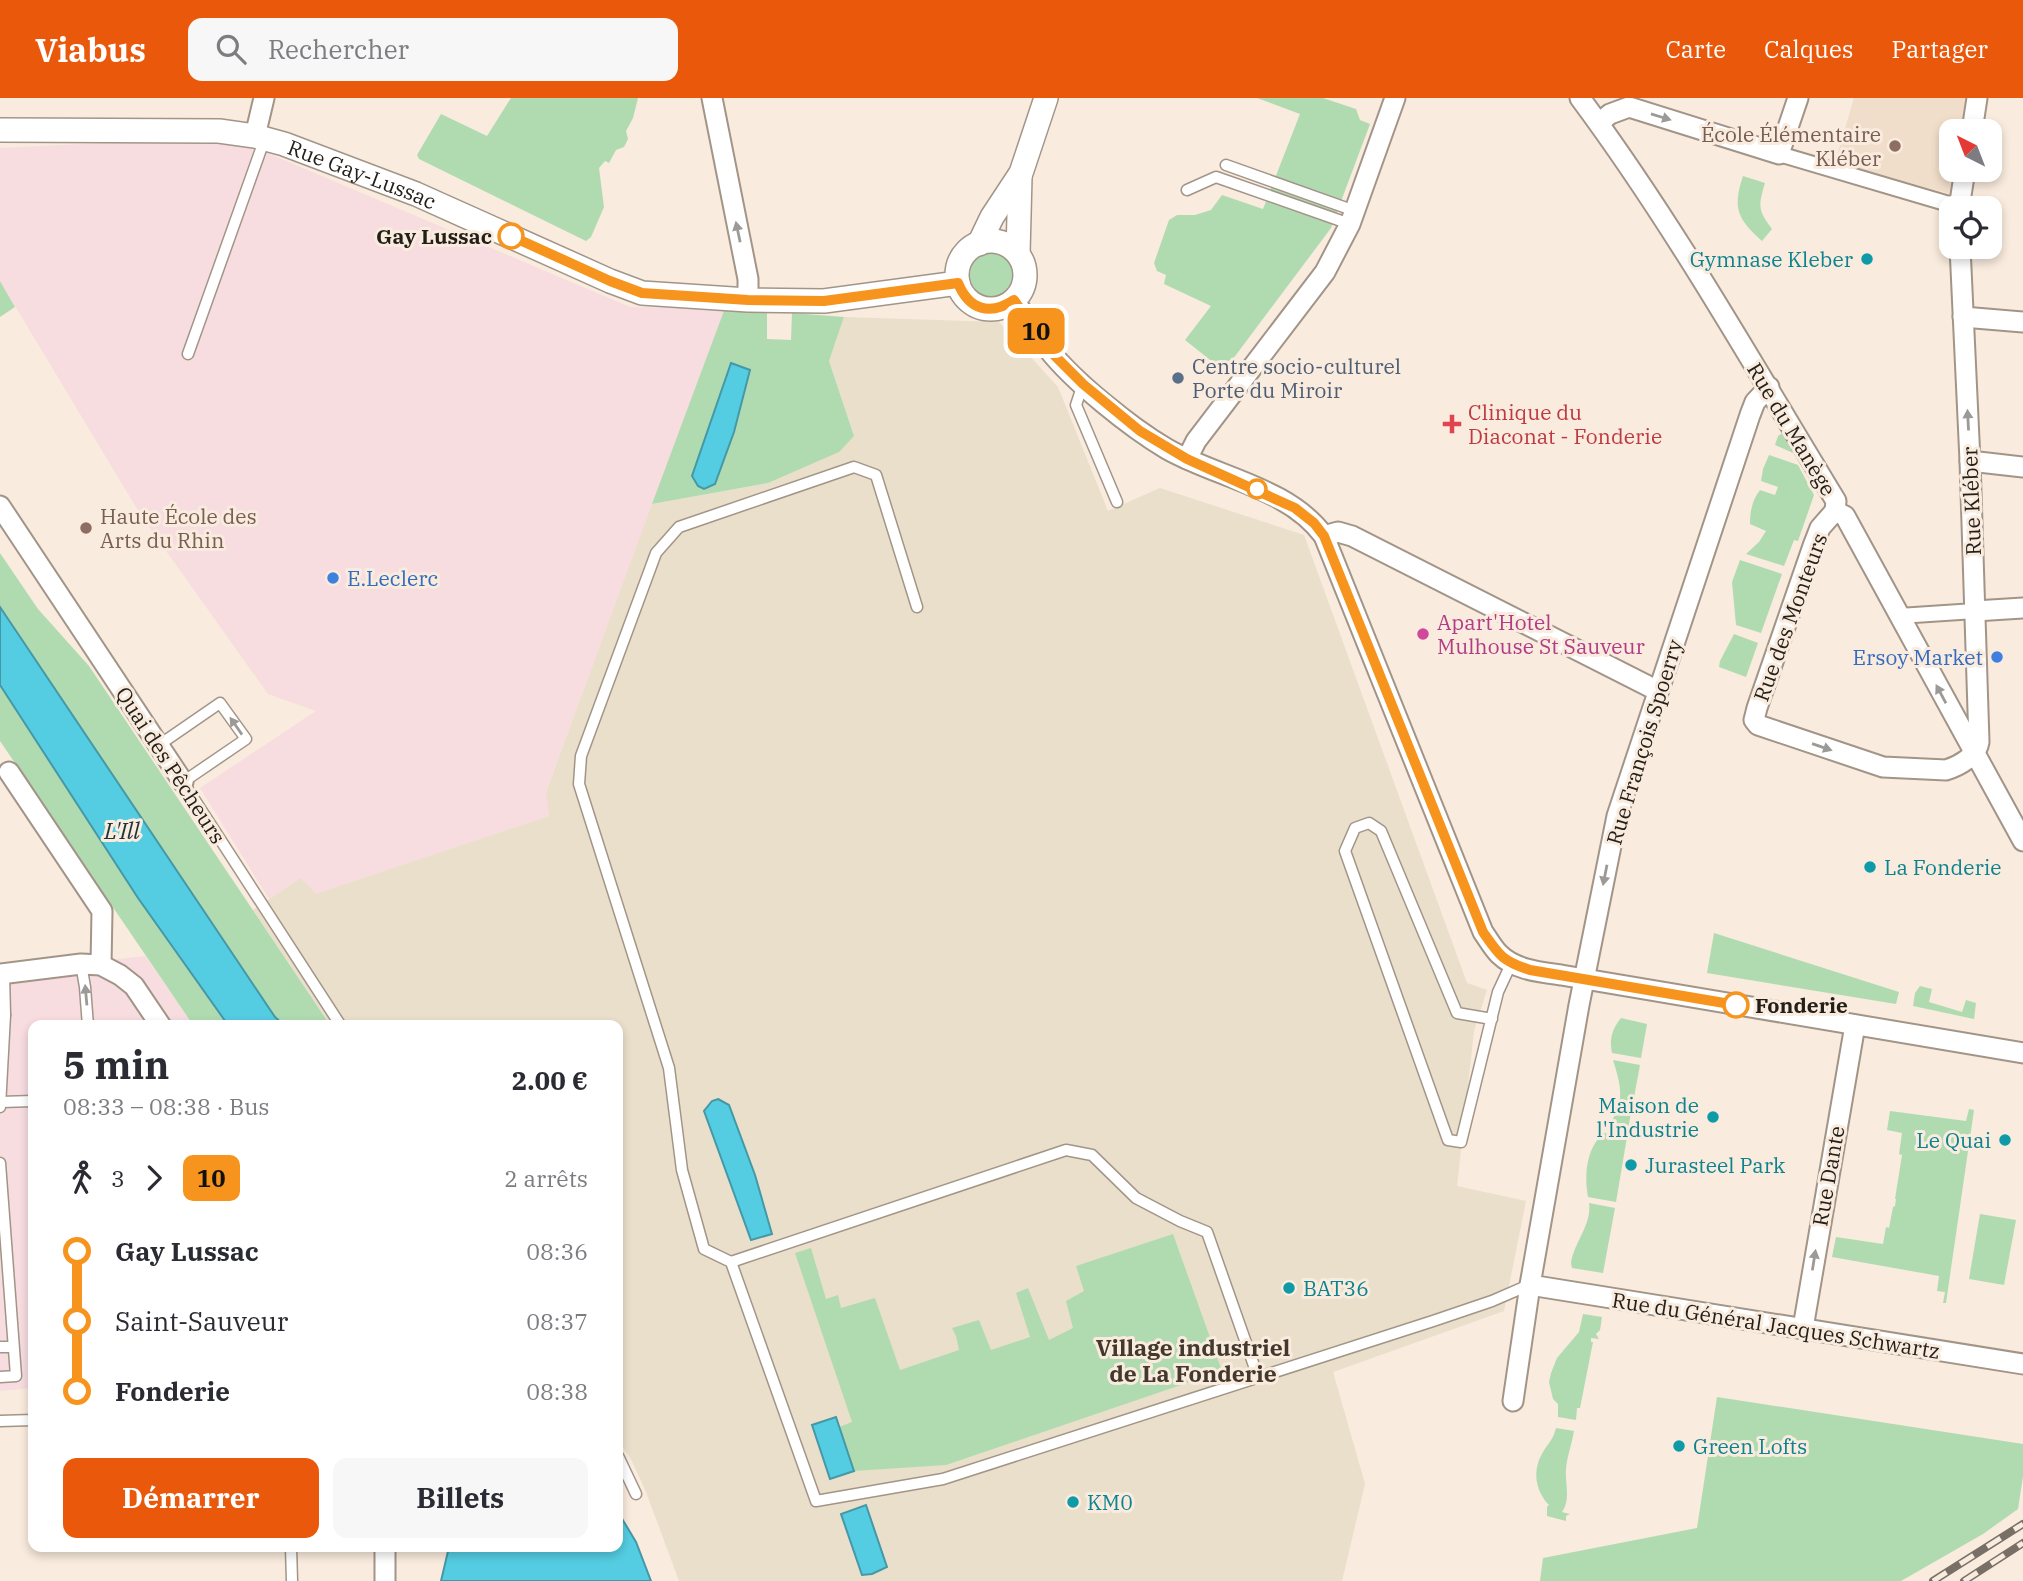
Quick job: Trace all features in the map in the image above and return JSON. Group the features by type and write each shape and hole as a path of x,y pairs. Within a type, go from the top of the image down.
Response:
{"street":[{"path":"260,137 264,98"},
{"path":"712,98 748,279 748,300"},
{"path":"979,244 992,217 1020,173 1046,98"},
{"path":"1187,459 1196,441 1325,272 1353,218 1395,98"},
{"name":"Rue du Manège","path":"1580,98 1634,173 1769,387 1836,501 1835,511 1844,516 2023,841"},
{"path":"1779,154 1798,98"},
{"path":"1974,119 1977,98"},
{"path":"1599,123 1611,114 1629,107 1939,201"},
{"name":"Rue Gay-Lussac","path":"0,130 219,131 260,137 416,194 642,293 748,300 824,301 958,283"},
{"path":"1018,253 1000,242 979,244 969,250 961,260 958,283 971,303 981,308 1004,307 1022,290 1026,278 1018,253 1020,173"},
{"name":"Rue Kléber","path":"1961,259 1979,742 1974,754"},
{"path":"1014,300 1049,350 1083,384 1140,431 1187,459 1295,508 1314,523 1324,536 1483,932 1499,954 1511,964 1530,970 2023,1053"},
{"path":"1963,317 2023,322"},
{"name":"Rue François Spoerry","path":"1513,1401 1530,1285 1584,979 1617,816 1755,402 1769,387"},
{"path":"1970,461 2023,467"},
{"name":"Quai des Pêcheurs","path":"0,506 183,782"},
{"name":"Rue des Monteurs","path":"1835,511 1820,528 1813,546 1754,720 1758,725 1883,767 1945,770 1974,754"},
{"path":"1324,536 1338,533 1352,536 1658,691"},
{"path":"1899,616 2023,608"},
{"path":"9,772 102,911 91,965"},
{"path":"2,974 91,965 120,975 134,986 157,1020"},
{"name":"Rue Dante","path":"1803,1328 1855,1025"},
{"name":"Rue du Général Jacques Schwartz","path":"1530,1285 2023,1364"},
{"path":"385,1552 385,1581"}],"lane":[{"path":"188,354 260,137"},
{"path":"1226,165 1353,218"},
{"path":"1187,190 1216,177 1353,218"},
{"path":"1083,384 1076,405 1117,502"},
{"path":"918,607 876,475 854,467 679,527 656,553 581,756 579,784 669,1068 682,1170 704,1249 731,1262 1066,1150 1092,1155 1136,1198 1207,1232 1258,1377"},
{"path":"159,745 220,704 246,739 183,782"},
{"name":"Quai des Pêcheurs","path":"183,782 337,1020"},
{"path":"1492,1019 1457,1013 1381,831 1368,823 1355,828 1345,851 1448,1140 1461,1142 1492,1019 1498,992 1511,964"},
{"path":"88,1020 86,987 91,965"},
{"path":"2,974 1,1105 28,1102"},
{"path":"0,1164 16,1376 0,1377"},
{"path":"731,1262 816,1501 943,1479 1445,1317 1530,1285"},
{"path":"0,1348 13,1347"},
{"path":"0,1420 28,1420"},
{"path":"623,1467 636,1494"},
{"path":"291,1552 292,1581"}],"shaded area":[{"name":"École Élémentaire Kléber","path":"1854,98 1968,98 1964,119 1939,119 1939,182 1952,182 1950,194 1835,162"},
{"path":"230,137 630,307 725,308 546,791 549,816 316,895 301,878 269,899 200,788 316,711 268,694 142,517 0,281 0,148"},
{"path":"844,317 999,322 1058,387 1108,511 1160,488 1304,535 1467,983 1487,990 1474,1031 1457,1186 1526,1201 1504,1311 1333,1372 1365,1484 1342,1581 679,1581 646,1492 623,1448 623,1020 327,1020 253,910 301,878 316,894 549,816 546,792 652,504 768,483 854,436 829,361"},
{"path":"145,956 190,1020 28,1020 28,1388 0,1391 0,973"}],"green space":[{"path":"511,98 638,98 633,118 626,131 628,139 624,147 616,150 609,163 605,161 599,168 604,207 591,237 586,241 419,159 417,155 441,114 487,136"},
{"path":"1257,98 1323,98 1356,109 1360,120 1370,124 1331,228 1224,371 1185,340 1211,306 1164,284 1166,275 1157,271 1154,263 1169,220 1177,215 1195,215 1211,210 1222,195 1263,209 1300,114"},
{"path":"1743,176 1765,183 1761,208 1772,229 1762,241 1739,213 1738,197"},
{"path":"992,253 1007,260 1014,275 1007,290 992,297 977,290 970,275 977,260"},
{"path":"0,281 15,307 0,317"},
{"path":"725,308 767,313 767,339 791,340 792,313 844,317 829,361 854,436 839,452 768,483 652,504"},
{"path":"1787,430 1798,449 1793,453 1775,445 1778,436"},
{"path":"1769,455 1798,465 1814,495 1798,541 1794,540 1784,566 1746,554 1766,531 1750,524 1755,498 1760,490 1775,495 1778,487 1761,481"},
{"path":"0,553 38,609 89,666 327,1020 278,1020 275,1017 0,607"},
{"path":"1740,560 1782,574 1761,633 1736,625 1732,582"},
{"path":"1734,634 1758,643 1746,677 1719,667"},
{"path":"0,685 138,898 224,1020 190,1020 0,741"},
{"path":"1714,933 1899,992 1896,1004 1707,973"},
{"path":"1920,986 1932,989 1929,1002 1962,1012 1966,1000 1976,1003 1974,1019 1913,1006 1915,993"},
{"path":"1621,1018 1647,1024 1641,1058 1612,1053 1612,1034"},
{"path":"1613,1060 1640,1065 1628,1129 1608,1126 1620,1102"},
{"path":"1969,1109 1974,1110 1946,1303 1943,1303 1945,1292 1937,1291 1939,1276 1832,1257 1836,1237 1883,1244 1886,1227 1889,1228 1895,1206 1902,1155 1899,1154 1902,1133 1887,1130 1890,1111 1966,1121"},
{"path":"1604,1133 1627,1137 1616,1202 1588,1197 1586,1180 1590,1154"},
{"path":"1589,1203 1615,1208 1603,1273 1572,1268 1571,1263 1588,1219"},
{"path":"1980,1214 2016,1220 2004,1285 1969,1279"},
{"path":"1173,1234 1222,1371 946,1465 854,1471 839,1427 852,1422 795,1253 811,1248 826,1299 838,1295 841,1308 875,1298 900,1370 959,1350 952,1328 979,1320 991,1350 1030,1337 1016,1293 1028,1288 1049,1340 1073,1328 1066,1301 1084,1291 1076,1266"},
{"path":"1583,1314 1602,1317 1600,1330 1596,1334 1599,1339 1591,1338 1593,1342 1576,1420 1558,1417 1558,1404 1553,1399 1549,1382 1557,1358 1579,1332"},
{"path":"1717,1397 2023,1444 2023,1476 2018,1509 1983,1534 1901,1581 1540,1581 1543,1558 1697,1528"},
{"path":"1556,1428 1574,1431 1567,1459 1567,1492 1562,1512 1570,1514 1566,1516 1566,1521 1547,1516 1549,1505 1538,1486 1536,1473 1543,1452"}],"water":[{"path":"731,363 750,370 734,432 715,484 704,489 698,486 692,476"},
{"name":"L'Ill","path":"0,607 278,1020 224,1020 138,898 0,685"},
{"path":"718,1099 729,1105 755,1175 772,1234 751,1240 704,1111 712,1101"},
{"path":"836,1417 854,1471 830,1479 812,1425"},
{"path":"866,1505 887,1567 862,1575 841,1514"},
{"path":"623,1520 636,1542 651,1581 441,1581 448,1552 623,1552"}],"railway":[{"path":"1933,1581 2023,1524"},
{"path":"1964,1581 2023,1543"}],"bus line":[{"name":"10","path":"511,236 642,293 748,300 824,301 958,283 971,303 981,308 1004,307 1014,300 1049,350 1083,384 1140,431 1187,459 1295,508 1314,523 1324,536 1483,932 1499,954 1511,964 1530,970 1736,1005"}],"place":[{"name":"École Élémentaire Kléber","path":"1895,146"},
{"name":"Gay Lussac","path":"511,236"},
{"name":"Gymnase Kleber","path":"1867,259"},
{"name":"Centre socio-culturel Porte du Miroir","path":"1178,378"},
{"name":"Clinique du Diaconat - Fonderie","path":"1452,424"},
{"name":"Haute École des Arts du Rhin","path":"86,528"},
{"name":"E.Leclerc","path":"333,578"},
{"name":"Apart'Hotel Mulhouse St Sauveur","path":"1423,634"},
{"name":"Ersoy Market","path":"1997,657"},
{"name":"La Fonderie","path":"1870,867"},
{"name":"Fonderie","path":"1736,1005"},
{"name":"Maison de l'Industrie","path":"1713,1117"},
{"name":"Le Quai","path":"2005,1140"},
{"name":"Jurasteel Park","path":"1631,1165"},
{"name":"BAT36","path":"1289,1288"},
{"name":"Green Lofts","path":"1679,1446"},
{"name":"KM0","path":"1073,1502"}],"district":[{"name":"Village industriel de La Fonderie","path":"1193,1360"}]}
